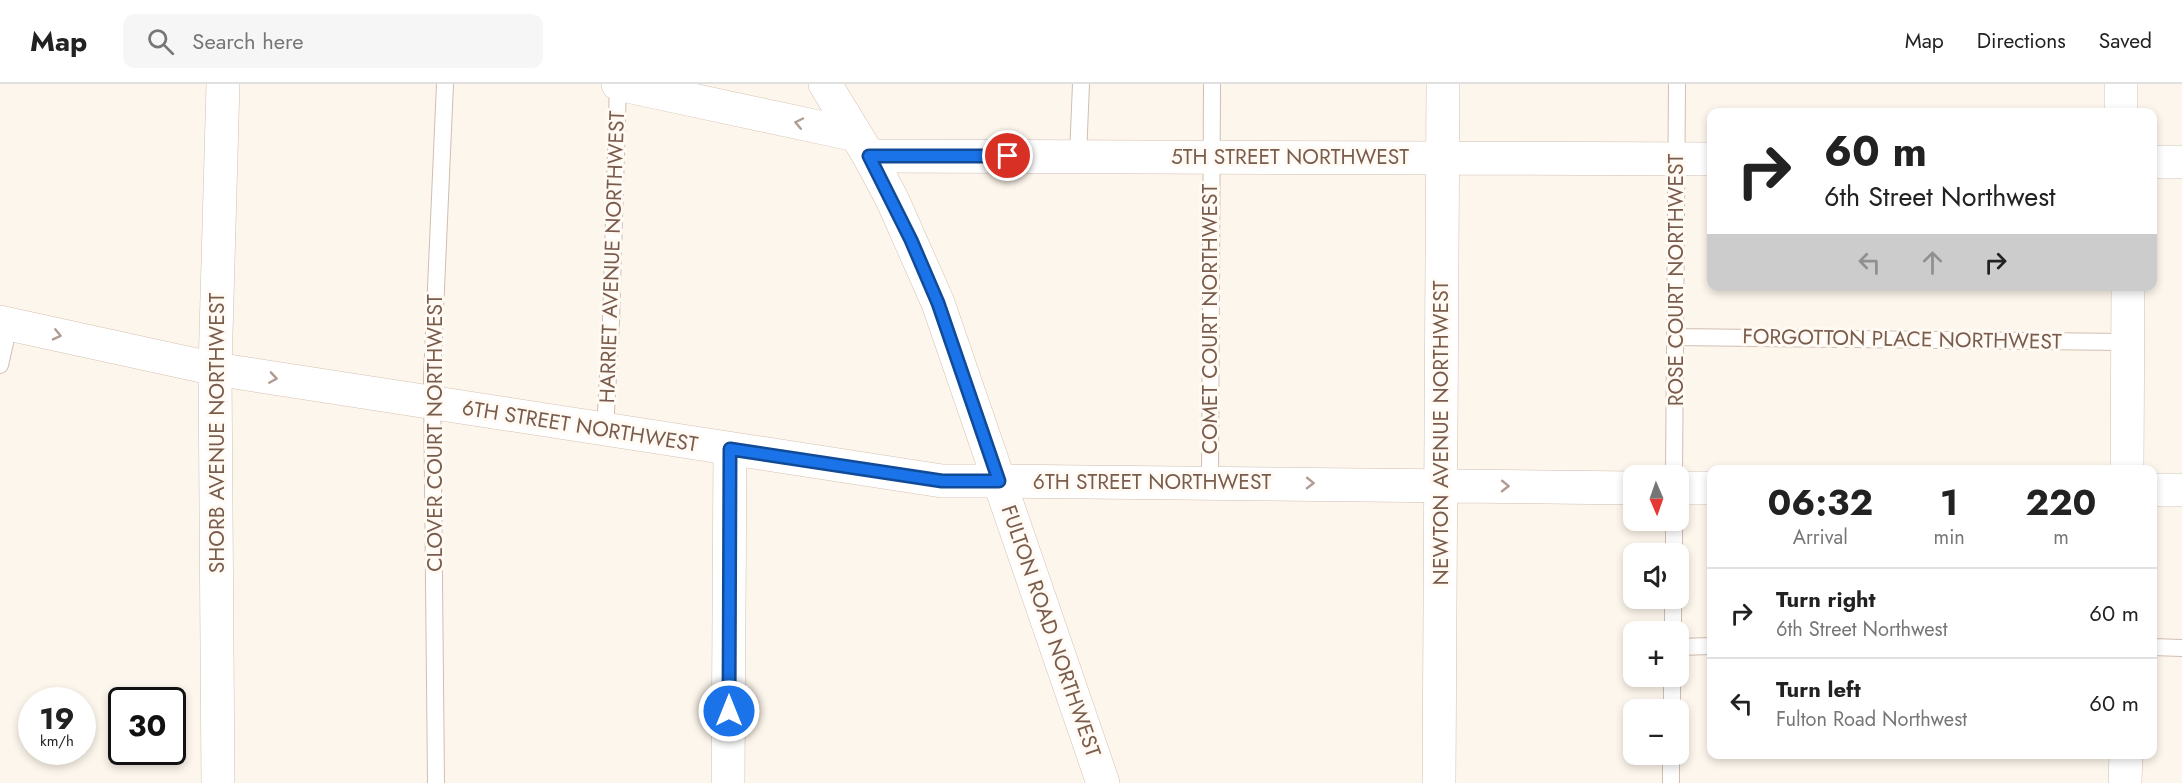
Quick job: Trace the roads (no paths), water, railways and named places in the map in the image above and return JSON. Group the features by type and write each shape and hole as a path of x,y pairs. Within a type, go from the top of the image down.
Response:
{"street":[{"name":"SHORB AVENUE NORTHWEST","path":"218,783 215,369 224,84"},
{"name":"5TH STREET NORTHWEST","path":"618,84 862,146 1078,156 1707,159"},
{"name":"FULTON ROAD NORTHWEST","path":"825,84 862,146 911,240 938,303 1103,783"},
{"name":"NEWTON AVENUE NORTHWEST","path":"1439,783 1443,84"},
{"path":"2121,84 2121,108"},
{"path":"2157,162 2182,162"},
{"path":"2127,465 2128,291"},
{"name":"6TH STREET NORTHWEST","path":"5,324 215,369 942,481 1623,488"},
{"path":"728,783 730,449"},
{"path":"1689,488 1707,488"},
{"path":"2157,490 2182,490"},
{"path":"2126,759 2126,783"}],"lane":[{"name":"CLOVER COURT NORTHWEST","path":"436,783 432,379 445,84"},
{"name":"HARRIET AVENUE NORTHWEST","path":"605,430 611,321 618,84"},
{"path":"1078,156 1081,84"},
{"name":"COMET COURT NORTHWEST","path":"1210,482 1212,84"},
{"name":"ROSE COURT NORTHWEST","path":"1674,465 1677,84"},
{"path":"0,366 5,324"},
{"name":"FORGOTTON PLACE NORTHWEST","path":"1676,337 2127,342"},
{"path":"1689,647 1707,646"},
{"path":"2157,647 2182,648"},
{"path":"1671,765 1671,783"}]}
